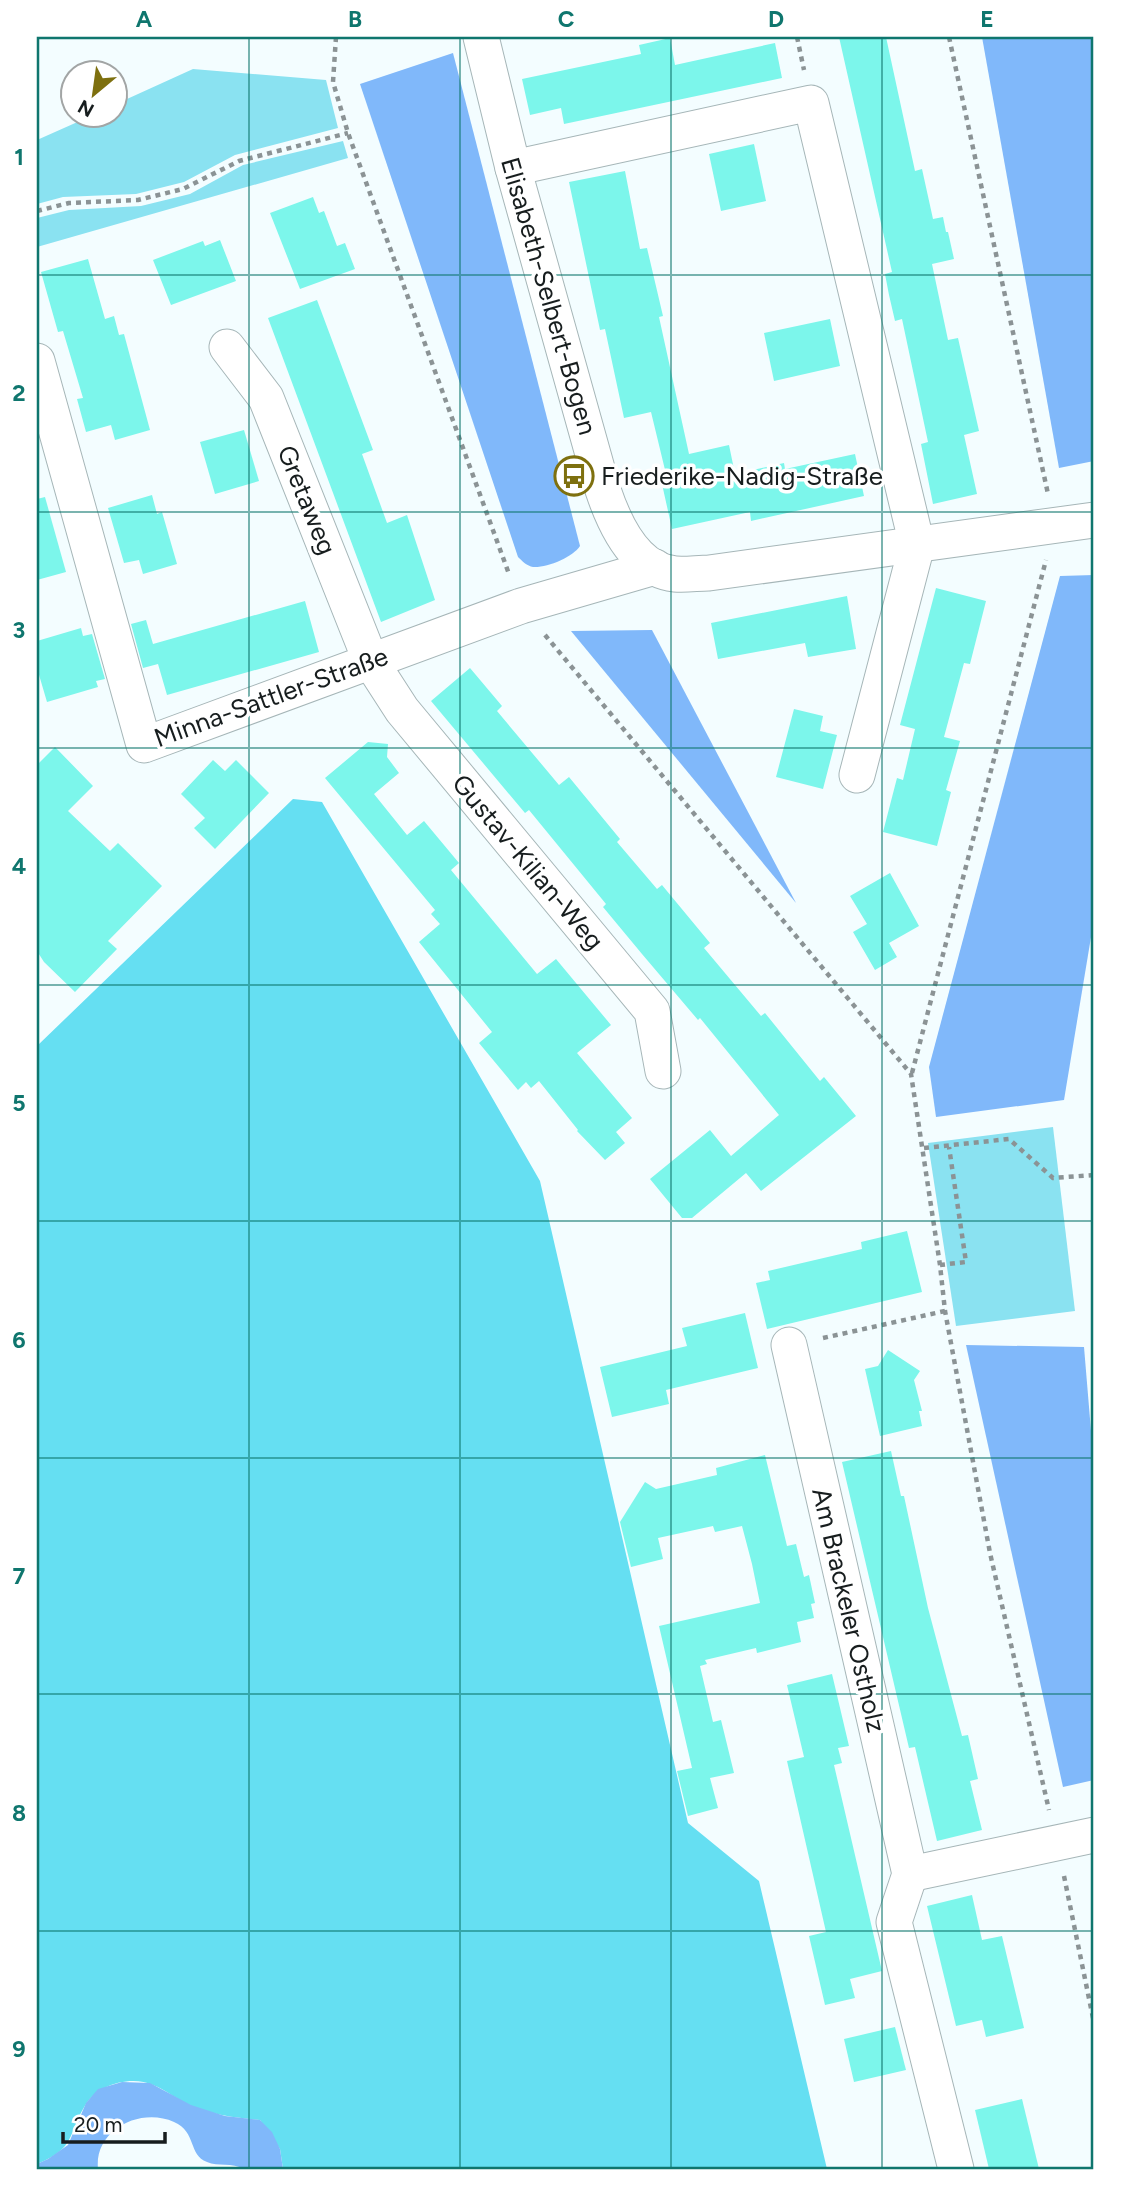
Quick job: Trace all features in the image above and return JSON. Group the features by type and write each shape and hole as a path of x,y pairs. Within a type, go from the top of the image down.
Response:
{"street":[{"name":"Elisabeth-Selbert-Bogen","path":"481,37 513,168 607,500 618,526 632,548 655,567"},
{"path":"513,168 811,103 917,545 857,775"},
{"name":"Gretaweg","path":"227,347 266,398 371,662"},
{"name":"Minna-Sattler-Straße","path":"37,361 144,745 521,606 655,567"},
{"path":"655,567 674,574 709,573 1094,520"},
{"name":"Gustav-Kilian-Weg","path":"371,662 402,710 652,1011 663,1071"},
{"name":"Am Brackeler Ostholz","path":"789,1345 910,1874"},
{"path":"956,2169 894,1922 910,1874 1094,1835"}],"path":[{"path":"335,37 333,82 348,133 521,606 911,1074 924,1148 945,1311 990,1553 1057,1843 1094,2023"},
{"path":"37,211 69,203 138,200 183,189 239,161 348,133"},
{"path":"924,1148 1009,1139 1053,1178 1094,1175"},
{"path":"940,1265 966,1262 949,1147"},
{"path":"789,1345 945,1311"}],"shaded area":[{"path":"982,37 1094,37 1094,461 1059,468"},
{"path":"453,53 580,546 566,558 539,567 529,566 518,557 360,84"},
{"path":"193,69 326,80 338,128 235,155 184,182 136,194 63,197 37,204 37,140 60,130 130,130 130,98"},
{"path":"343,141 348,158 37,247 37,218 69,210 141,206 190,194 243,165"},
{"path":"1094,575 1094,919 1064,1100 936,1117 929,1067 1060,576"},
{"path":"652,630 796,903 571,631"},
{"path":"293,799 322,802 540,1181 688,1823 759,1881 827,2169 283,2169 280,2149 260,2120 225,2116 199,2109 158,2087 135,2081 116,2083 91,2097 65,2146 37,2164 37,1046"},
{"path":"1053,1127 1075,1311 956,1326 928,1143"},
{"path":"966,1345 1084,1347 1094,1467 1094,1780 1063,1787"},
{"path":"122,2082 150,2083 191,2105 225,2116 260,2120 272,2132 280,2149 283,2169 244,2169 207,2162 197,2154 190,2137 181,2126 161,2118 147,2118 122,2125 111,2133 103,2143 98,2169 37,2169 37,2164 68,2145 86,2103 98,2089"}],"building":[{"path":"839,37 886,37 915,171 922,169 933,219 943,217 948,232 954,259 932,264 948,340 958,338 979,431 964,435 977,494 933,504 921,444 928,442 902,319 895,321 889,295 885,274 892,272"},
{"path":"670,38 675,65 775,43 782,78 564,124 561,108 530,115 522,79 641,54 639,45"},
{"path":"754,144 766,201 721,211 709,154"},
{"path":"625,171 640,249 647,248 663,316 659,317 689,454 729,445 735,474 784,463 785,469 855,454 864,496 751,521 750,512 672,529 660,475 666,474 651,412 624,418 605,329 600,330 569,182"},
{"path":"313,197 319,213 324,211 337,246 345,243 355,269 300,289 270,213"},
{"path":"220,240 236,281 171,305 153,260 203,241 205,246"},
{"path":"88,259 105,319 114,316 119,335 124,334 150,430 115,440 111,425 86,432 77,399 83,398 63,331 58,332 41,272"},
{"path":"317,300 373,450 362,454 387,523 407,515 435,600 381,622 268,318"},
{"path":"830,319 840,366 774,381 764,333"},
{"path":"244,430 259,481 215,494 200,442"},
{"path":"152,495 157,514 162,512 177,564 143,574 139,560 124,563 108,508"},
{"path":"45,497 66,572 37,580 37,499"},
{"path":"936,588 986,601 970,664 964,663 944,737 960,741 946,790 951,792 937,846 883,832 897,778 903,780 915,729 900,725"},
{"path":"847,596 856,649 808,657 805,643 718,659 711,623"},
{"path":"305,601 319,652 167,695 158,664 143,668 131,624 146,620 153,644"},
{"path":"81,628 83,636 92,634 105,679 96,681 98,687 47,702 37,668 37,641"},
{"path":"470,668 502,706 497,711 559,785 569,777 620,839 617,842 657,889 662,885 710,943 704,948 761,1016 765,1013 820,1081 824,1077 856,1116 761,1191 746,1173 692,1218 682,1218 650,1179 710,1130 731,1156 779,1115 700,1018 698,1020 603,907 606,904 529,810 525,813 431,701"},
{"path":"794,709 823,716 820,731 837,735 823,789 776,777"},
{"path":"368,742 388,744 387,757 399,773 374,794 407,835 424,821 459,863 451,870 537,974 556,959 611,1025 577,1053 632,1118 616,1132 625,1143 605,1160 577,1131 539,1081 531,1088 526,1082 518,1090 479,1043 492,1032 419,942 440,924 431,914 435,910 325,778"},
{"path":"55,747 93,786 68,811 110,851 118,843 162,886 108,941 117,949 75,992 44,962 37,951 37,765"},
{"path":"213,760 225,771 236,760 269,793 215,849 194,828 205,818 181,794"},
{"path":"890,873 919,926 889,943 897,957 875,970 853,932 867,924 850,896"},
{"path":"907,1231 922,1292 767,1329 756,1283 770,1280 768,1271 862,1249 861,1242"},
{"path":"745,1313 758,1368 666,1390 669,1404 612,1417 600,1367 687,1346 682,1328"},
{"path":"888,1350 920,1371 914,1380 922,1411 919,1411 922,1426 880,1436 865,1369 878,1366"},
{"path":"891,1451 901,1496 904,1496 928,1608 962,1736 968,1735 978,1779 970,1781 982,1830 937,1841 915,1747 909,1748 842,1462"},
{"path":"765,1455 787,1546 796,1544 804,1577 809,1575 815,1603 811,1604 814,1618 797,1622 801,1642 757,1653 756,1648 705,1660 707,1664 700,1666 713,1722 721,1720 734,1773 710,1778 718,1808 688,1816 677,1771 692,1768 659,1626 760,1603 752,1564 742,1526 715,1532 713,1526 658,1538 663,1559 631,1567 620,1522 645,1482 656,1489 717,1475 716,1468"},
{"path":"832,1674 849,1746 838,1748 842,1763 834,1765 882,1971 850,1979 855,1998 825,2005 809,1936 826,1932 787,1761 804,1757 787,1685"},
{"path":"972,1895 982,1940 1002,1936 1024,2028 986,2037 982,2020 956,2026 927,1906"},
{"path":"895,2027 906,2070 854,2082 844,2039"},
{"path":"1022,2099 1039,2169 989,2169 975,2110"}],"place":[{"name":"Friederike-Nadig-Straße","path":"574,476"}]}
